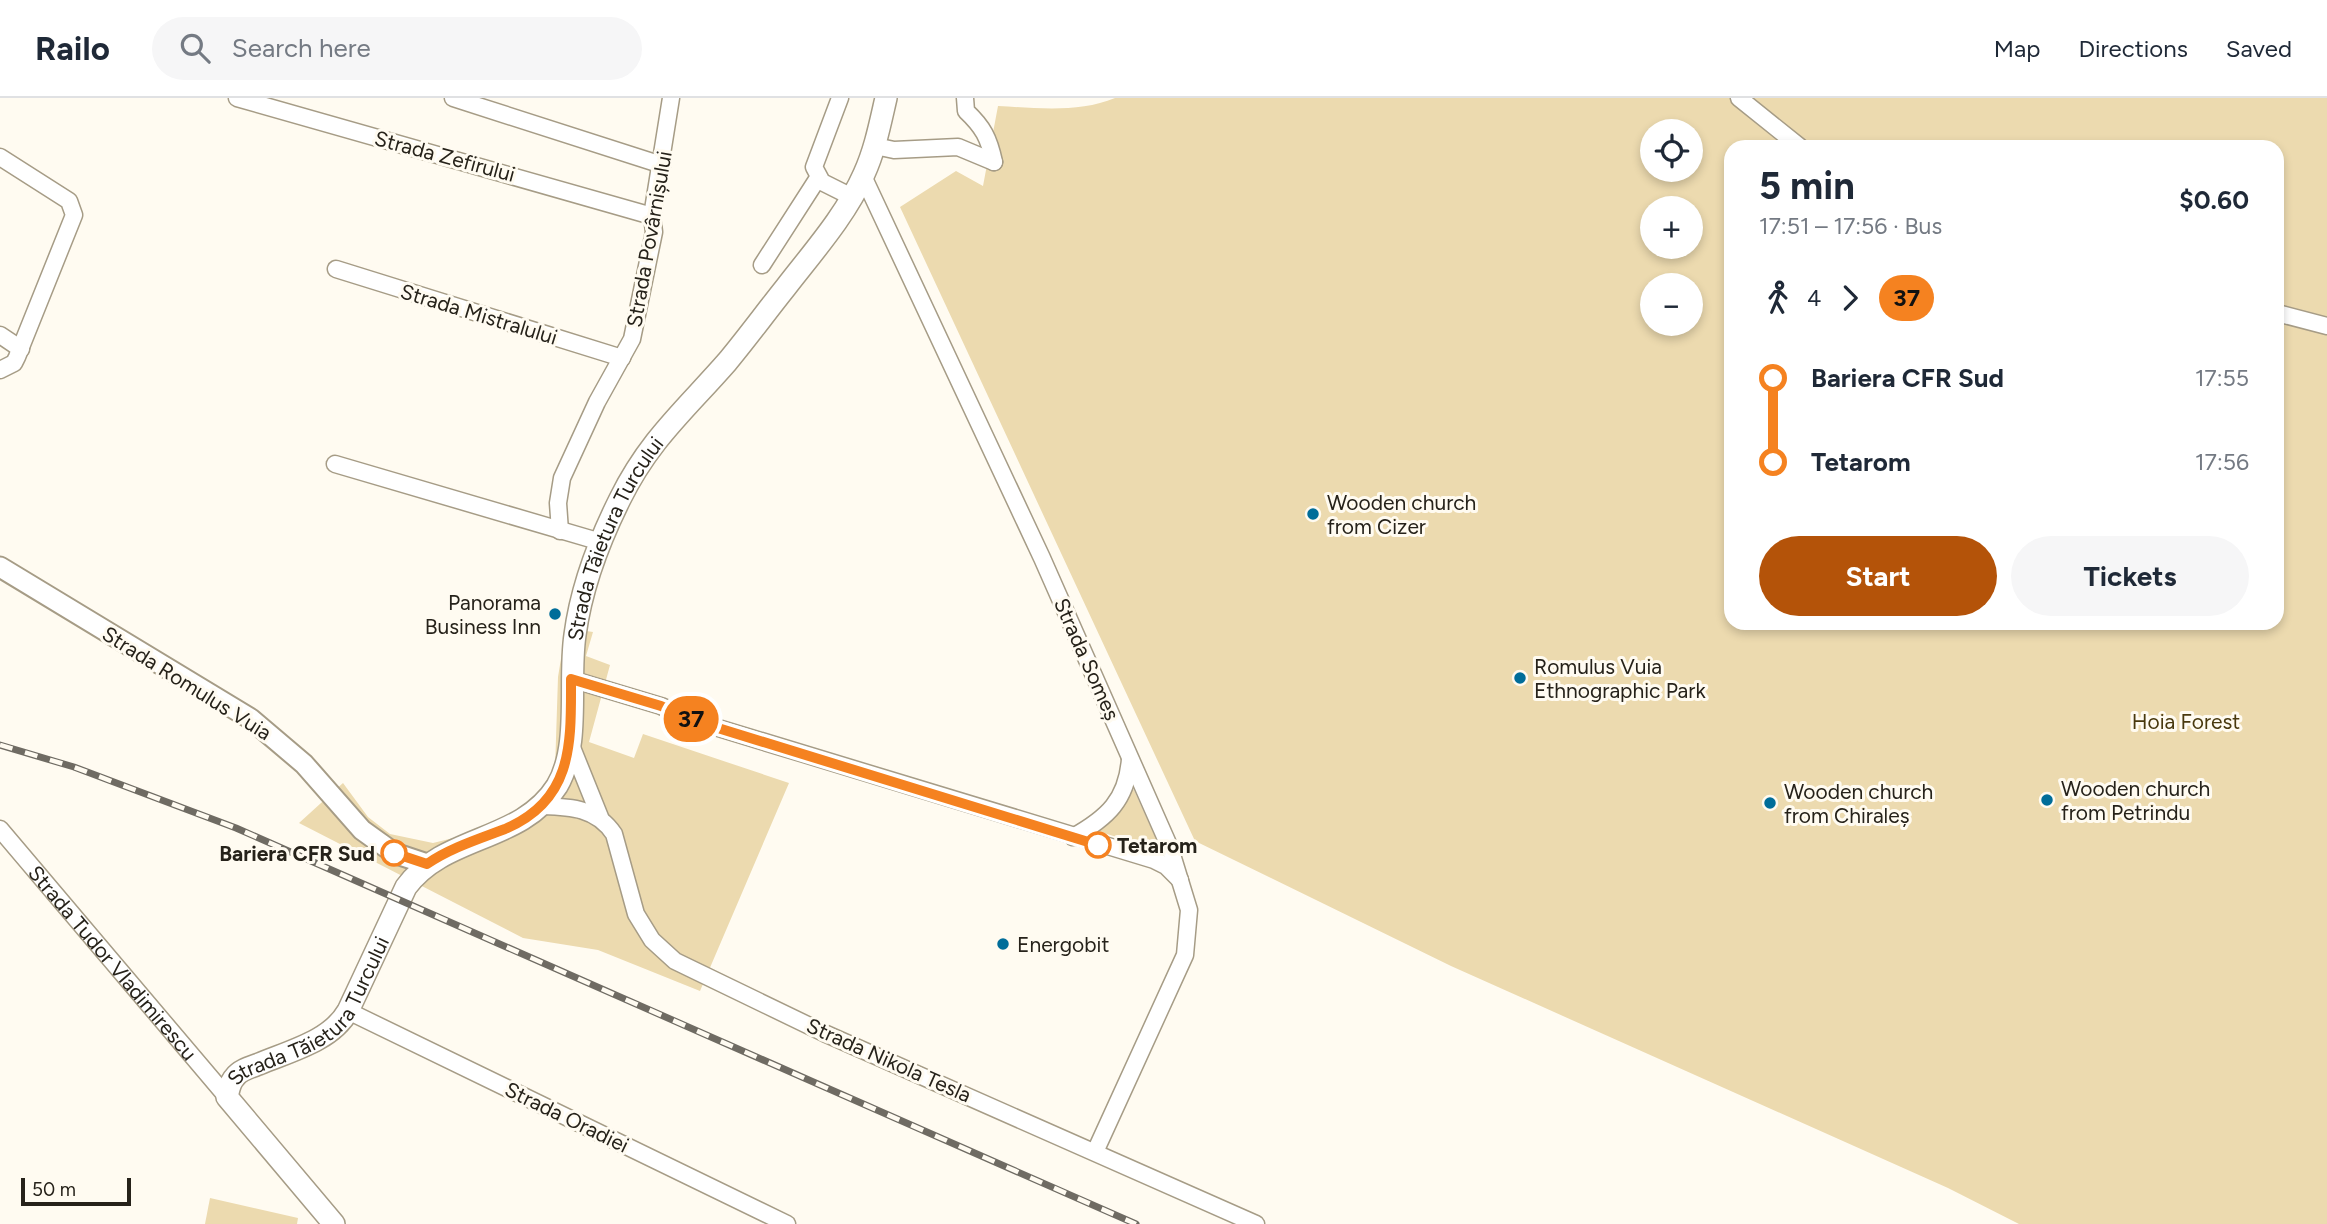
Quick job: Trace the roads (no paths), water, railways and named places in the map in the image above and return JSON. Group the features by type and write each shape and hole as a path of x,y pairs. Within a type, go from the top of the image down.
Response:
{"main road":[{"name":"Strada Tăietura Turcului","path":"228,1097 235,1075 328,1034 348,1011 406,887 427,864 519,822 540,806 562,776 570,745 571,679 577,620 601,542 629,481 654,440 727,361 814,252 852,197 875,146 886,98"},
{"name":"Strada Tudor Vladimirescu","path":"228,1097 334,1224"}],"street":[{"name":"Strada Zefirului","path":"237,98 652,216"},
{"path":"453,98 662,165"},
{"name":"Strada Povârnișului","path":"560,531 558,503 567,464 632,339 647,270 653,232 652,216 671,98"},
{"path":"840,98 818,150 814,167 818,178 852,197"},
{"path":"875,146 894,150 958,147 994,162 990,141 982,125 966,111 965,98"},
{"path":"1739,98 1791,140"},
{"path":"0,158 69,201 74,215 21,349 14,363 0,370"},
{"name":"Strada Someș","path":"863,176 1042,558 1130,756 1183,885 1189,910 1185,956 1095,1152"},
{"path":"762,265 818,178"},
{"name":"Strada Mistralului","path":"336,269 622,358"},
{"path":"2284,315 2327,326"},
{"path":"0,335 21,349"},
{"path":"335,464 601,542"},
{"name":"Strada Romulus Vuia","path":"0,567 251,719 304,764 362,830 394,853 427,864"},
{"path":"571,679 661,706 692,720 1154,860 1166,866 1183,885"},
{"name":"Strada Nikola Tesla","path":"570,745 600,817 614,834 636,914 652,940 675,961 824,1033 1256,1224"},
{"path":"1073,837 1097,823 1115,805 1126,786 1130,756"},
{"path":"540,806 575,807 600,817"},
{"name":"Strada Tudor Vladimirescu","path":"0,828 228,1097"},
{"name":"Strada Oradiei","path":"348,1011 787,1224"}],"railway":[{"path":"0,745 74,767 236,828 1136,1224"}],"place":[{"name":"Wooden church from Cizer","path":"1313,514"},
{"name":"Panorama Business Inn","path":"555,614"},
{"name":"Romulus Vuia Ethnographic Park","path":"1520,678"},
{"name":"Wooden church from Petrindu","path":"2047,800"},
{"name":"Wooden church from Chiraleș","path":"1770,803"},
{"name":"Tetarom","path":"1098,845"},
{"name":"Bariera CFR Sud","path":"394,853"},
{"name":"Energobit","path":"1003,944"}],"park label":[{"name":"Hoia Forest","path":"2186,721"}]}
